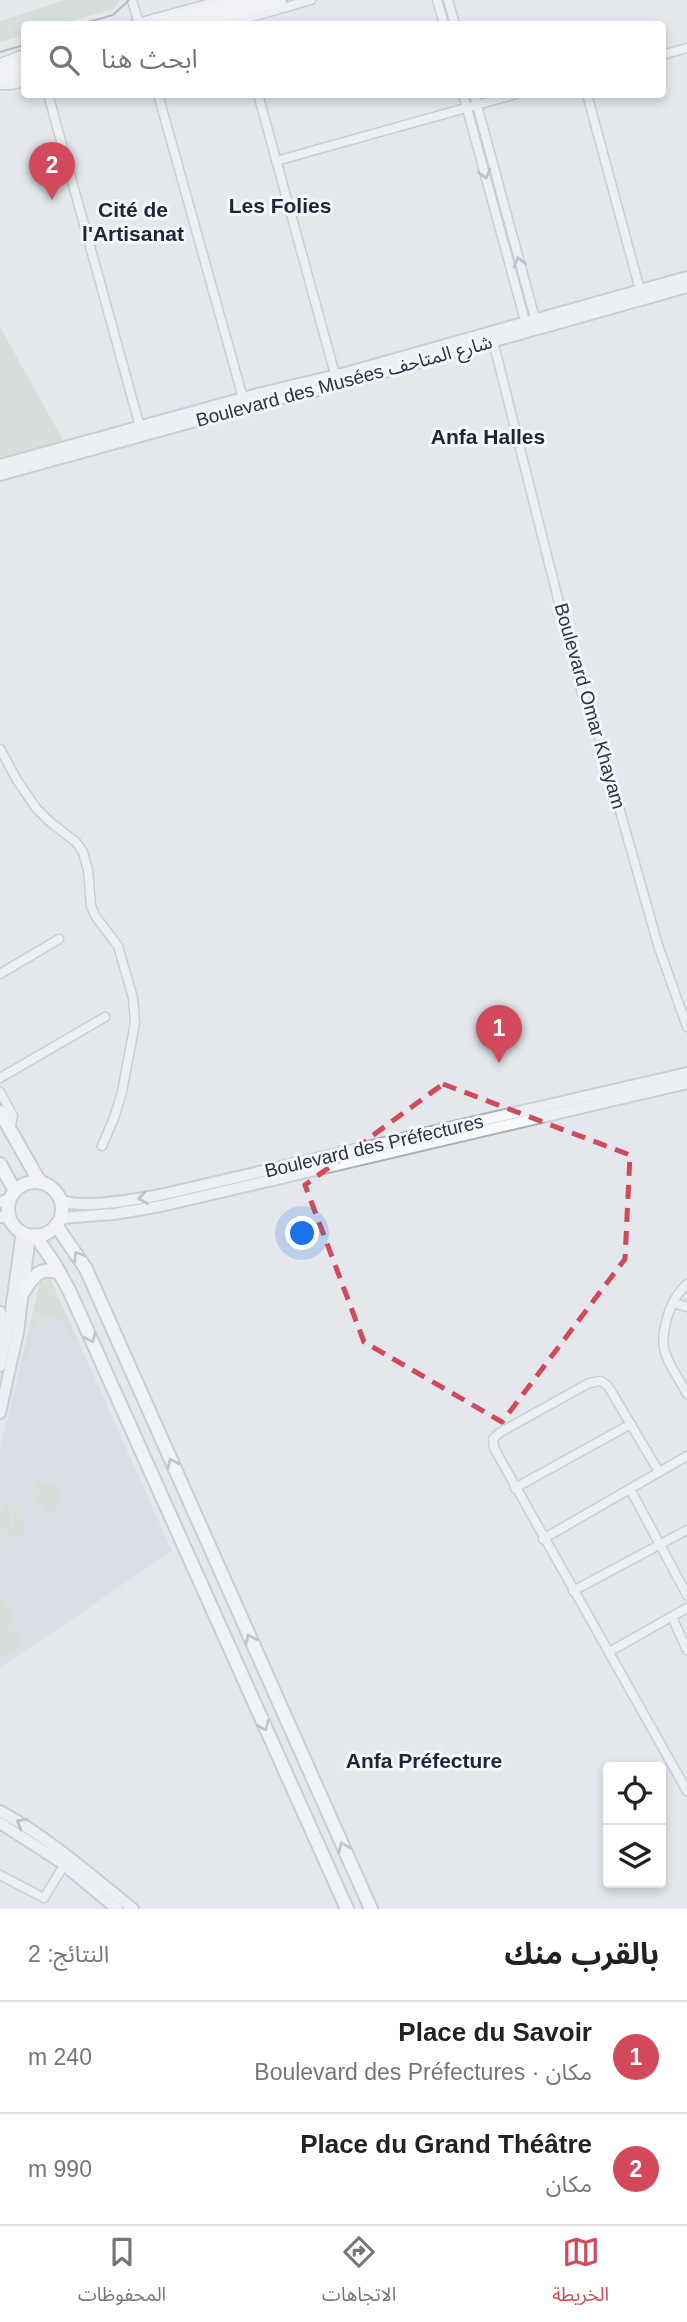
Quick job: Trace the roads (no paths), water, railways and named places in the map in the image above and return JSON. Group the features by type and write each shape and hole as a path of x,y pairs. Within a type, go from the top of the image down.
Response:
{"main road":[{"path":"203,21 233,11 248,0"},
{"path":"173,21 280,0"},
{"path":"0,66 21,62"},
{"path":"0,79 21,73"},
{"path":"0,1112 37,1177 53,1189 61,1200 58,1222 86,1269 371,1909"},
{"path":"0,1164 9,1197 5,1218 29,1234 60,1273 347,1909"},
{"path":"9,1197 28,1183 42,1183"},
{"path":"29,1234 44,1234 58,1222"},
{"path":"23,1293 36,1273 47,1270 60,1273"},
{"path":"186,1552 206,1541"},
{"path":"208,1600 228,1590"}],"street":[{"path":"132,0 136,21"},
{"path":"159,21 311,0"},
{"path":"437,0 443,21"},
{"path":"448,0 454,21"},
{"path":"666,54 687,48"},
{"path":"0,66 21,56"},
{"path":"0,85 21,83"},
{"path":"49,98 140,427"},
{"path":"159,98 243,398"},
{"path":"259,98 337,380"},
{"path":"464,98 531,325"},
{"path":"475,98 531,325"},
{"path":"276,161 502,98"},
{"path":"588,98 639,290"},
{"name":"Boulevard des Musées شارع المتاحف","path":"0,475 257,404 687,277"},
{"name":"Boulevard des Musées شارع المتاحف","path":"0,465 243,398 337,380 494,341 531,325 687,287"},
{"name":"Boulevard Omar Khayam","path":"494,341 582,694 594,719 658,945 687,1027"},
{"path":"0,749 36,808 76,842 83,852 87,864 91,906 118,946 133,998 135,1023 122,1092 102,1146"},
{"path":"0,974 60,940"},
{"path":"0,1078 105,1017"},
{"name":"Boulevard des Préfectures","path":"58,1222 153,1208 687,1073"},
{"name":"Boulevard des Préfectures","path":"61,1200 66,1203 80,1203 143,1198 687,1083"},
{"path":"0,1092 13,1116 10,1130"},
{"path":"0,1413 15,1351 29,1234"},
{"path":"0,1366 29,1234"},
{"path":"687,1284 673,1303 665,1325 662,1345 687,1394"},
{"path":"673,1303 687,1307"},
{"path":"0,1312 4,1352"},
{"path":"675,1372 687,1375"},
{"path":"659,1472 606,1384 601,1381 592,1381 499,1433 493,1439 494,1448 543,1539 687,1791"},
{"path":"515,1488 631,1424"},
{"path":"543,1539 687,1456"},
{"path":"629,1489 687,1595"},
{"path":"573,1591 687,1530"},
{"path":"609,1652 687,1608"},
{"path":"672,1617 687,1650"},
{"path":"0,1811 59,1848 133,1909"},
{"path":"0,1823 27,1838 64,1865 117,1909"},
{"path":"0,1875 44,1898 64,1865"}],"tram line":[{"path":"92,21 113,15 129,0"},
{"path":"0,52 21,46"}],"place":[{"name":"Place du Grand Théâtre","path":"52,200"},
{"name":"Place du Savoir","path":"499,1063"}],"district":[{"name":"Les Folies","path":"280,205"},
{"name":"Cité de l'Artisanat","path":"133,221"},
{"name":"Anfa Halles","path":"488,436"},
{"name":"Anfa Préfecture","path":"424,1760"}]}
